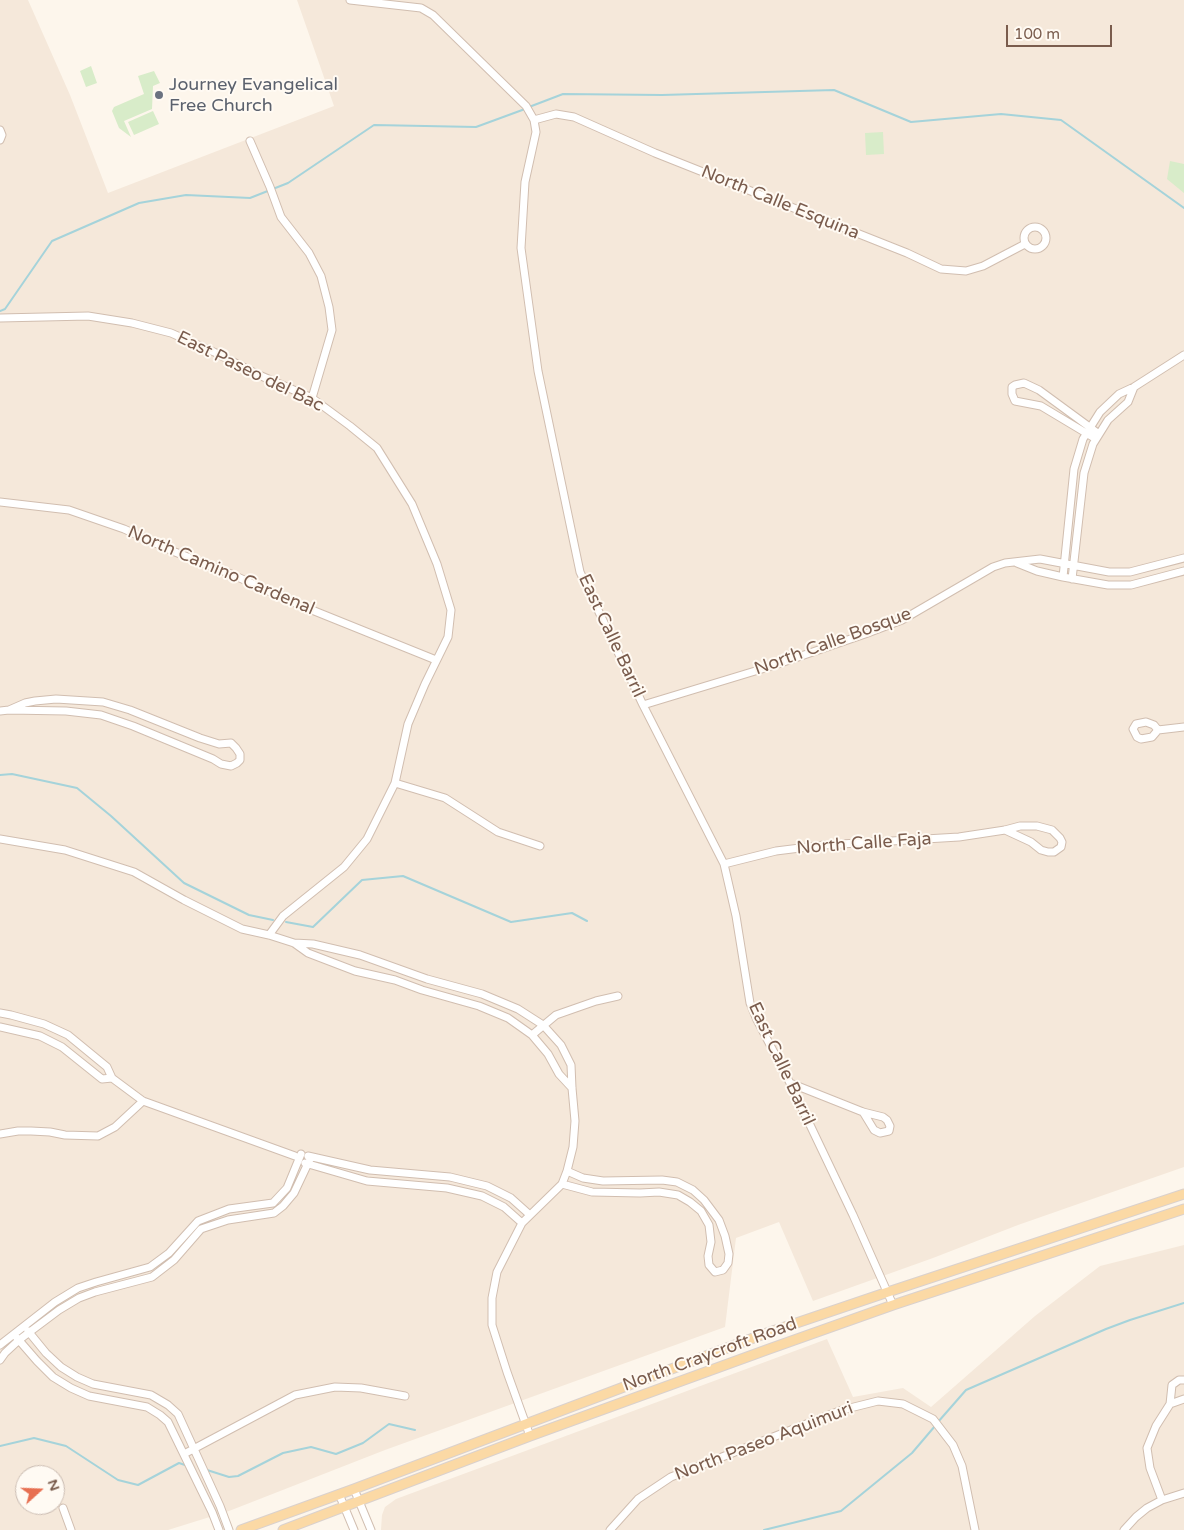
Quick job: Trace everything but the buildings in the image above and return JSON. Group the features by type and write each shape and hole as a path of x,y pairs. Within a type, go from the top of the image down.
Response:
{"main road":[{"name":"North Craycroft Road","path":"241,1530 764,1334 1184,1194"},
{"name":"North Craycroft Road","path":"284,1530 530,1436 893,1305 1184,1209"}],"street":[{"path":"350,0 421,8 433,15 526,106 534,120"},
{"name":"North Calle Esquina","path":"534,120 556,114 574,117 655,154 907,252 941,269 966,271 983,266 1025,244"},
{"name":"East Calle Barril","path":"534,120 536,132 525,182 521,248 538,371 580,572 643,705 724,864 736,916 750,1003 853,1214 893,1305"},
{"path":"0,130 2,135 0,140"},
{"path":"250,142 281,217 309,253 321,276 329,307 332,330 312,398"},
{"name":"East Paseo del Bac","path":"0,318 88,316 132,323 171,333 312,398 377,448 412,504 437,564 451,610 448,636 408,724 395,783 367,839 344,867 283,916 269,935"},
{"path":"1063,577 1074,469 1083,439 1100,412 1119,394 1134,387 1184,355"},
{"path":"1089,430 1042,406 1015,401 1012,387 1024,384 1039,390 1098,436"},
{"path":"1072,579 1084,473 1093,444 1108,420 1128,402 1134,387"},
{"name":"North Camino Cardenal","path":"0,502 69,510 124,530 436,660"},
{"name":"North Calle Bosque","path":"643,705 775,665 902,620 1005,563 1040,559 1109,572 1130,572 1184,558"},
{"path":"1014,562 1063,577 1108,585 1131,585 1184,572"},
{"path":"0,711 66,710 101,714 222,764 231,766 240,760 240,754 231,743 219,744 200,738 130,710 104,702 50,700 25,703 9,710"},
{"path":"1158,730 1184,727"},
{"path":"395,783 445,798 498,832 540,846"},
{"name":"North Calle Faja","path":"724,864 776,851 824,845 959,837 1020,826 1037,826 1052,830 1060,838 1062,842 1061,847 1054,852 1041,850 1031,842 1005,830"},
{"path":"0,839 65,850 134,872 242,929 294,943 313,944 360,956 427,979 482,994 518,1009 543,1025 561,1045 572,1065 575,1121 573,1147 567,1171 562,1184 522,1223 497,1272 492,1298 492,1326 530,1436"},
{"path":"294,943 308,952 355,971 395,980 422,990 479,1006 508,1018 532,1035 548,1054 559,1074 572,1088"},
{"path":"532,1035 556,1015 596,1000 618,996"},
{"path":"0,1013 44,1024 68,1035 107,1067 112,1078 143,1101 367,1181 447,1188 482,1196 504,1207 522,1223"},
{"path":"0,1027 40,1036 62,1047 102,1080 112,1078"},
{"path":"790,1083 863,1112"},
{"path":"0,1134 31,1131 50,1132 67,1136 98,1136 115,1127 143,1101"},
{"path":"0,1345 55,1302 78,1288 150,1267 169,1253 198,1220 230,1209 273,1203 287,1188 298,1157"},
{"path":"310,1161 370,1170 450,1177 487,1186 511,1198 530,1215"},
{"path":"0,1360 19,1340 59,1310 79,1298 152,1277 174,1260 201,1229 228,1220 274,1213 294,1193 310,1161"},
{"path":"562,1184 592,1192 659,1192 678,1195 701,1211 709,1225 708,1265 715,1272 723,1270 728,1264 729,1254 719,1220 704,1200 693,1190 677,1182 662,1180 603,1181 582,1178 567,1171"},
{"path":"415,1185 420,1175"},
{"path":"24,1326 61,1368 93,1384 152,1395 178,1414 229,1530"},
{"path":"14,1333 37,1362 53,1377 71,1388 89,1396 147,1407 168,1422 219,1530"},
{"path":"1162,1500 1150,1468 1147,1448 1156,1426 1170,1404 1172,1385 1179,1380 1184,1380"},
{"path":"184,1454 295,1395 335,1387 360,1388 405,1396"},
{"path":"1170,1404 1184,1398"},
{"name":"North Paseo Aquimuri","path":"610,1530 638,1499 671,1477 842,1410 878,1402 903,1404 933,1419 953,1445 962,1466 975,1530"},
{"path":"354,1489 371,1530"},
{"path":"1124,1530 1141,1512 1162,1500 1184,1493"},
{"path":"339,1494 354,1530"},
{"path":"65,1514 71,1530"}],"shaded area":[{"path":"0,0 28,0 70,95 108,193 334,106 297,0 1184,0 1184,1167 1018,1225 813,1301 779,1222 736,1238 725,1327 385,1450 229,1511 168,1530 0,1530"},
{"path":"1184,1245 1184,1530 381,1530 382,1515 385,1507 396,1499 827,1339 853,1397 903,1388 931,1407 1035,1316 1100,1266"}],"green space":[{"path":"91,66 97,83 86,87 80,71"},
{"path":"154,71 160,83 153,86 152,109 124,121 131,137 119,128 112,111 114,107 144,94 138,76"},
{"path":"153,111 159,124 134,135 128,122"},
{"path":"883,132 884,154 866,155 865,133"},
{"path":"1170,161 1184,164 1184,193 1167,179"}],"waterway":[{"path":"529,107 563,94 662,95 834,90 911,122 1001,114 1061,120 1184,208"},
{"path":"0,311 5,309 52,241 139,203 186,195 250,198 288,183 374,125 476,127 525,109"},
{"path":"0,775 12,774 77,788 111,816 184,883 249,915 273,920"},
{"path":"286,922 313,927 362,880 403,876 511,922 572,913 587,921"},
{"path":"938,1422 966,1390 1106,1329 1184,1303"},
{"path":"207,1470 229,1477 238,1476 283,1453 311,1447 336,1454 363,1443 389,1424 415,1430"},
{"path":"764,1530 841,1511 912,1453 935,1426"},
{"path":"0,1446 34,1438 66,1446 118,1480 138,1485 179,1463 185,1465"}],"place":[{"name":"Journey Evangelical Free Church","path":"159,95"}]}
